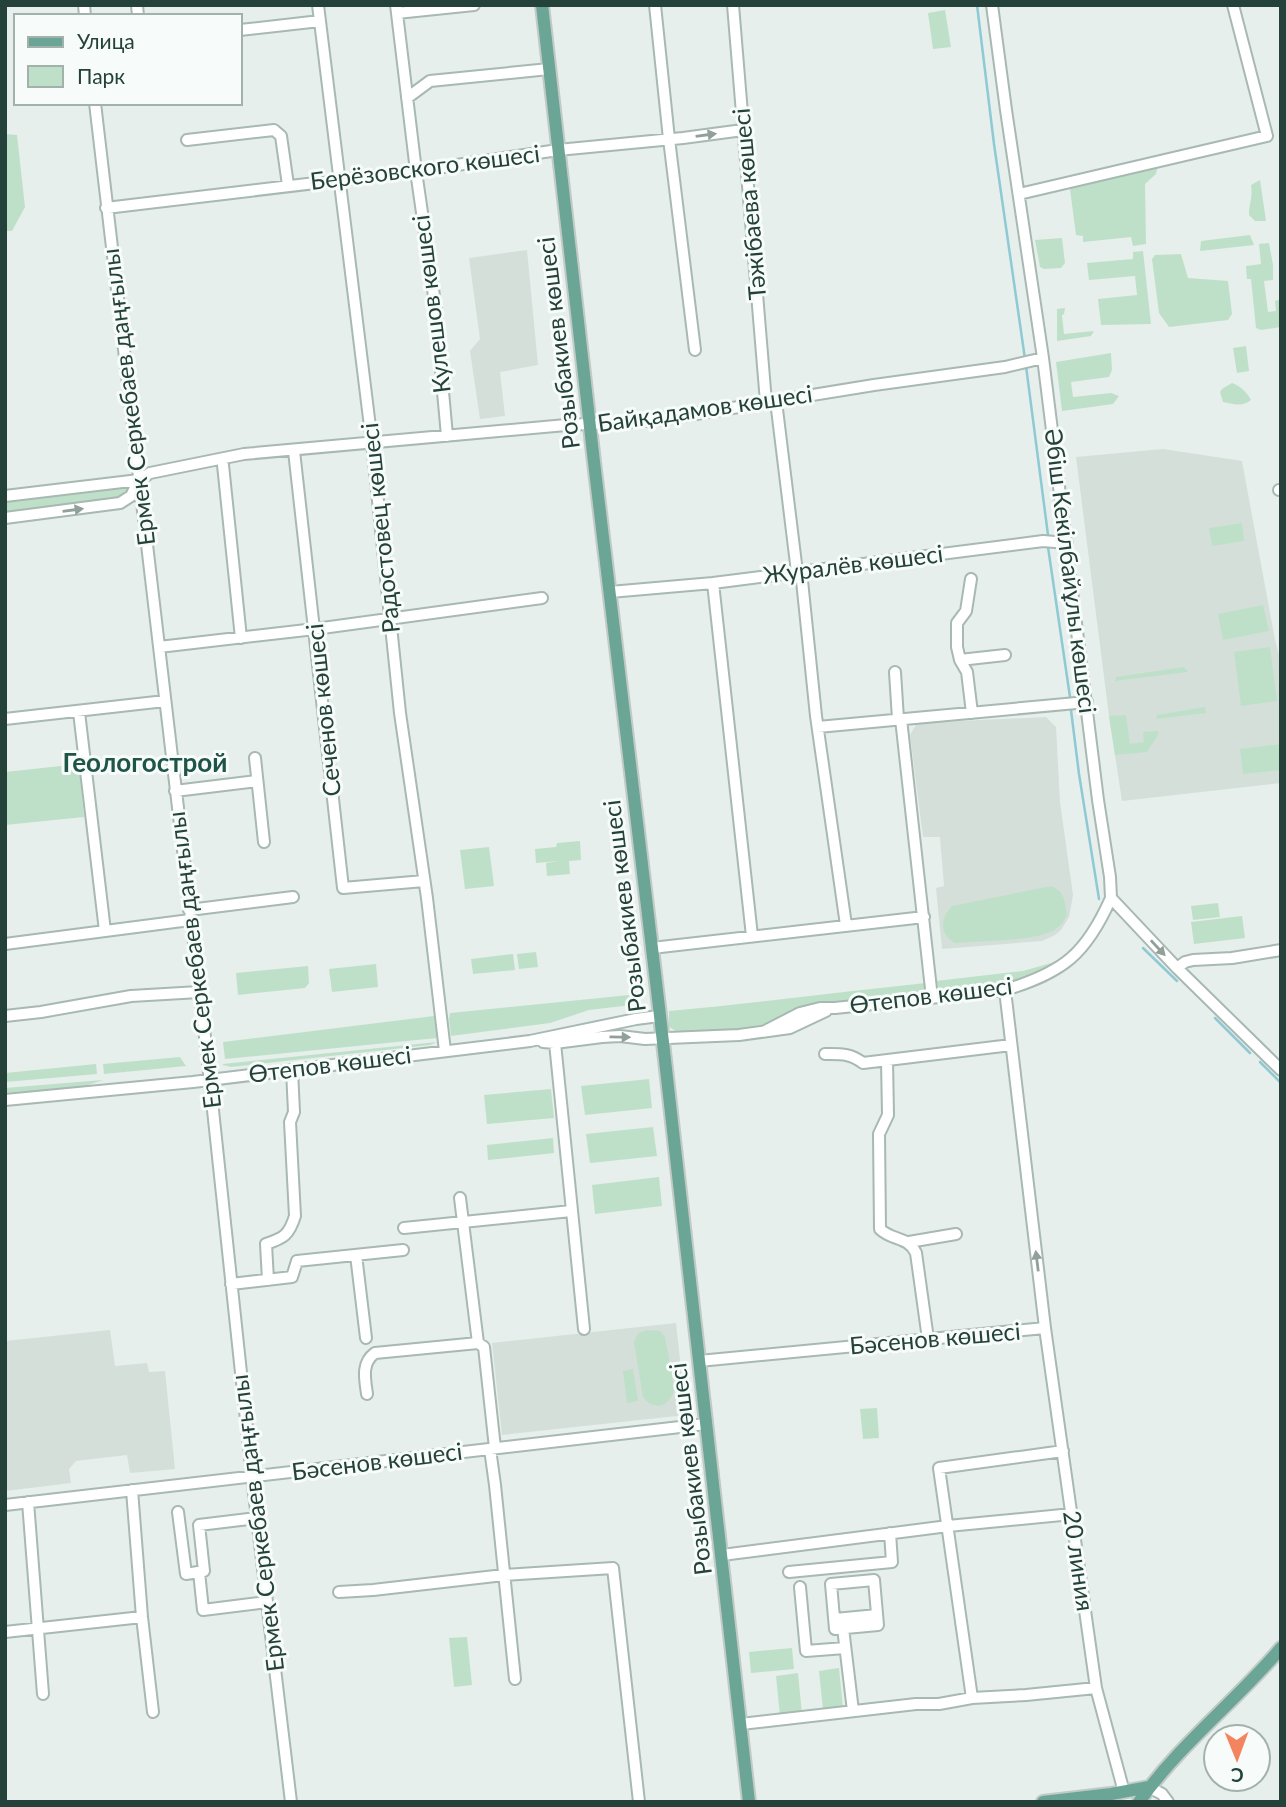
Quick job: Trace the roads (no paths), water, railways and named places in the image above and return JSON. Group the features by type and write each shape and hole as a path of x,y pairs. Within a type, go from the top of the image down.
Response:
{"main road":[{"name":"Розыбакиев көшесі","path":"542,5 749,1802"},
{"path":"1139,1802 1149,1787 1281,1648"},
{"path":"738,1802 747,1785 758,1802"},
{"path":"1043,1802 1149,1787"}],"street":[{"name":"Радостовец көшесі","path":"318,5 372,443 400,713 421,845 445,1051"},
{"path":"396,9 474,5"},
{"path":"655,5 695,350"},
{"name":"Тәжібаева көшесі","path":"733,5 771,402 799,572 846,925"},
{"name":"Әбіш Кекілбайұлы көшесі","path":"992,5 1043,359 1111,898"},
{"path":"1019,194 1267,136 1233,5"},
{"name":"Кулешов көшесі","path":"396,9 435,303 447,436"},
{"path":"242,30 320,21"},
{"path":"407,98 430,81 549,69"},
{"name":"Ермек Серкебаев даңғылы","path":"95,105 199,992 252,1476 292,1802"},
{"path":"187,140 274,130 281,136 288,185"},
{"name":"Берёзовского көшесі","path":"106,208 416,171 558,150 743,130"},
{"name":"Байқадамов көшесі","path":"5,496 139,480 150,473 244,454 671,418 1043,359"},
{"name":"Сеченов көшесі","path":"294,451 343,888 424,881"},
{"path":"223,465 241,638"},
{"name":"Байқадамов көшесі","path":"5,518 120,503 131,496 139,480"},
{"path":"42,492 46,514"},
{"name":"Журалёв көшесі","path":"610,592 713,583 1043,541 1067,543"},
{"path":"971,579 966,611 957,623 957,647 967,672 972,712"},
{"path":"713,583 752,936"},
{"path":"159,647 542,598"},
{"path":"960,660 1005,655"},
{"path":"895,672 932,998"},
{"path":"5,719 165,701"},
{"path":"818,727 1087,702"},
{"path":"79,712 104,931"},
{"path":"255,758 264,842"},
{"path":"176,791 257,781"},
{"path":"5,944 104,931 293,897"},
{"path":"1111,898 1177,968 1281,1070"},
{"name":"Өтепов көшесі","path":"530,1041 555,1043 603,1037 739,1035 790,1028 835,1008 1005,990 1045,975 1079,952 1093,934 1111,898"},
{"path":"652,948 924,917"},
{"path":"1177,968 1193,960 1232,958 1281,950"},
{"name":"20 линия","path":"1005,990 1045,1328 1096,1688 1124,1792"},
{"path":"5,1016 131,996 199,992"},
{"name":"Өтепов көшесі","path":"5,1100 209,1080 530,1041 636,1018 659,1016"},
{"path":"555,1043 584,1329"},
{"path":"825,1054 855,1056 863,1063 1011,1045"},
{"path":"887,1060 888,1115 879,1134 880,1229 888,1236 909,1242 956,1234"},
{"path":"268,1280 266,1244 280,1239 290,1231 295,1216 290,1122 295,1112 292,1070"},
{"path":"460,1198 478,1343"},
{"path":"404,1228 571,1211"},
{"path":"909,1242 916,1253 928,1339"},
{"path":"231,1284 292,1277 297,1261 403,1250"},
{"path":"356,1255 366,1338"},
{"name":"Бәсенов көшесі","path":"699,1361 1045,1328"},
{"path":"367,1394 366,1364 368,1358 375,1353 478,1343 484,1347 515,1679"},
{"name":"Бәсенов көшесі","path":"5,1505 706,1424"},
{"path":"972,1698 939,1468 1063,1451"},
{"path":"132,1490 153,1712"},
{"path":"27,1502 43,1694"},
{"path":"178,1512 186,1574 204,1572 199,1525 257,1518"},
{"path":"722,1555 948,1526 1072,1514"},
{"path":"789,1572 892,1562 890,1533"},
{"path":"339,1592 504,1575 613,1568 639,1802"},
{"path":"199,1572 203,1610 267,1602"},
{"path":"874,1580 878,1625 835,1629 835,1619 831,1584 874,1580"},
{"path":"800,1587 806,1651 845,1648"},
{"path":"835,1619 877,1615"},
{"path":"5,1632 142,1617"},
{"path":"843,1628 853,1711"},
{"path":"741,1724 916,1703 1096,1688"},
{"path":"1149,1787 1162,1794 1168,1802"}],"waterway":[{"path":"977,5 1025,359"},
{"path":"1026,366 1048,535"},
{"path":"1048,547 1070,697"},
{"path":"1071,710 1099,899"},
{"path":"1143,948 1177,981"},
{"path":"1215,1018 1250,1053"},
{"path":"1260,1062 1281,1083"}],"district":[{"name":"Геологострой","path":"145,763"}]}
